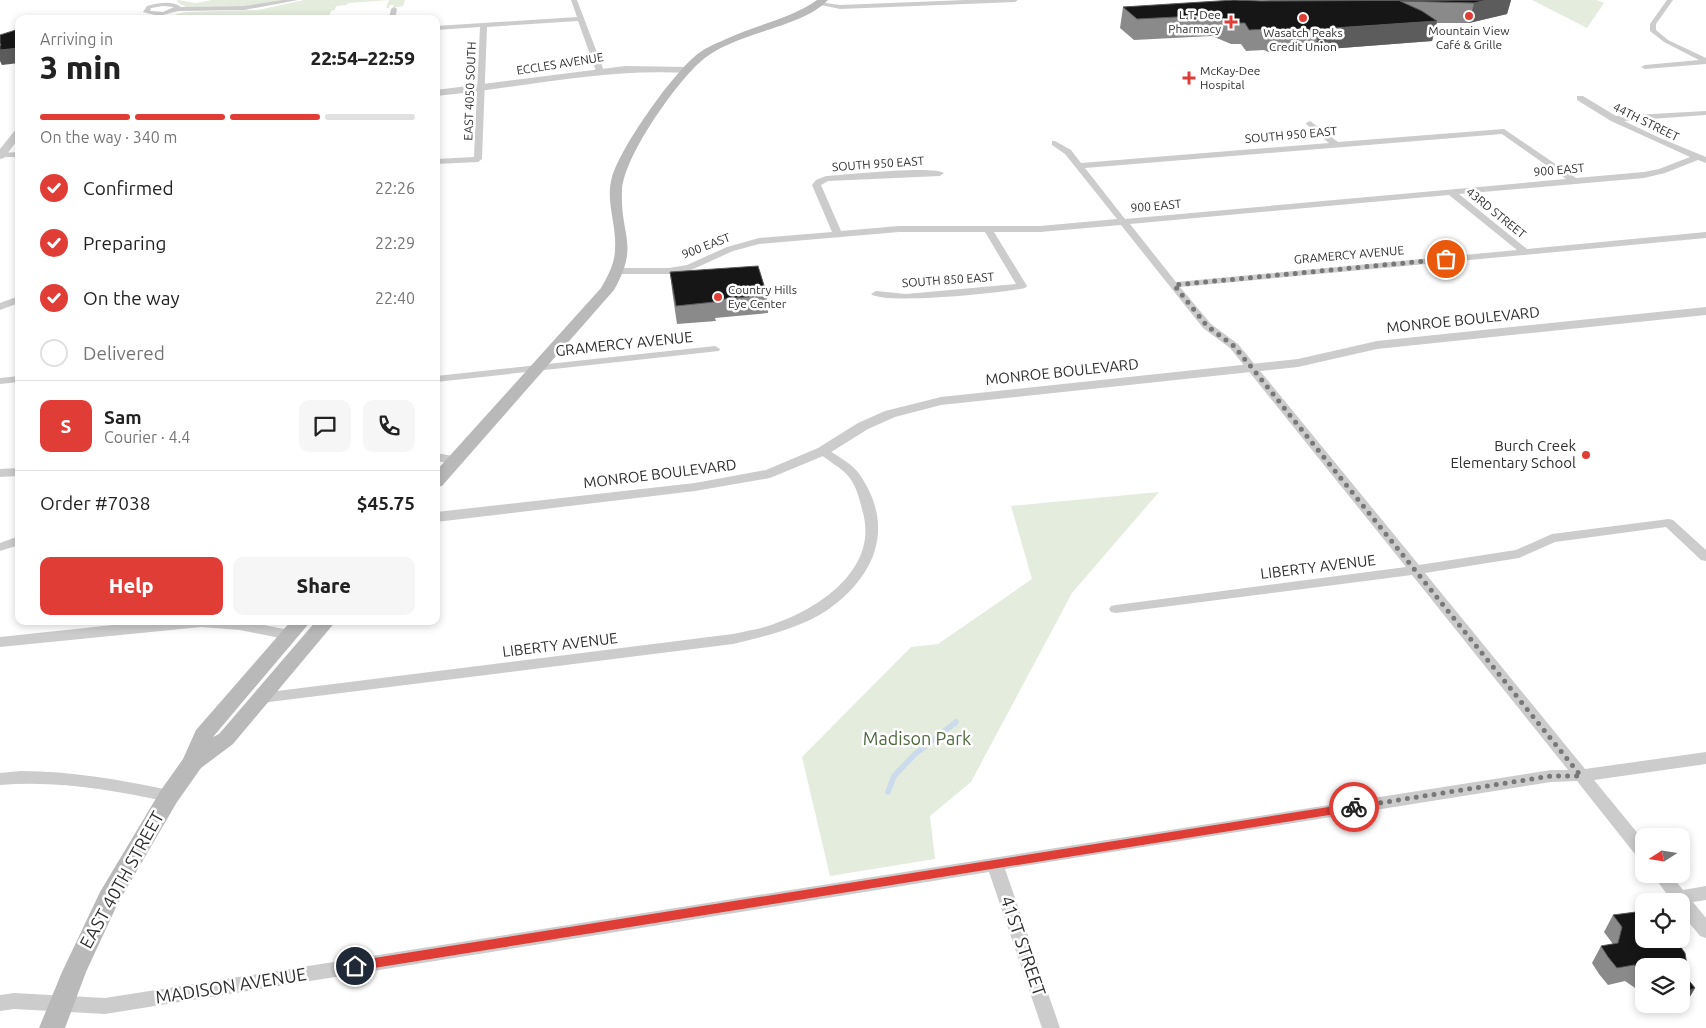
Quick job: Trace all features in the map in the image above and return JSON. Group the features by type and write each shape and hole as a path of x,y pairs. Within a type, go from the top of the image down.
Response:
{"main road":[{"path":"440,477 607,290 618,271 622,245 616,190 618,177 625,158 674,86 696,60 738,37 821,2"},
{"name":"EAST 40TH STREET","path":"193,762 226,739 324,625"},
{"name":"EAST 40TH STREET","path":"52,1028 60,1004 108,899 169,796 193,762 203,734 296,628"}],"street":[{"path":"178,8 244,8 295,0"},
{"path":"574,0 600,71"},
{"path":"821,2 840,7 1016,0"},
{"path":"1670,0 1653,24 1653,30 1666,41 1706,62"},
{"path":"393,15 394,9"},
{"path":"440,28 581,19"},
{"name":"EAST 4050 SOUTH","path":"440,162 478,159 484,25"},
{"path":"1646,67 1706,62"},
{"name":"ECCLES AVENUE","path":"440,93 481,89 600,71 641,67 688,70"},
{"name":"44TH STREET","path":"1580,98 1614,119 1658,142 1702,159"},
{"path":"1614,119 1706,113"},
{"path":"1310,123 1335,144"},
{"name":"SOUTH 950 EAST","path":"1079,166 1504,131 1574,181"},
{"path":"1,155 15,136"},
{"path":"1055,143 1068,152 1207,326 1234,346 1635,843"},
{"path":"1,155 15,154"},
{"name":"900 EAST","path":"618,271 669,271 688,268 730,249 759,241 899,229 1040,229 1644,175 1702,159"},
{"name":"SOUTH 950 EAST","path":"838,234 816,185 819,182 908,173 940,173"},
{"name":"43RD STREET","path":"1452,193 1524,252"},
{"name":"SOUTH 850 EAST","path":"876,294 906,298 1022,286 988,229"},
{"name":"GRAMERCY AVENUE","path":"1174,285 1706,235"},
{"name":"MONROE BOULEVARD","path":"440,517 736,481 770,474 823,451 863,426 890,414 932,403 1252,368 1298,362 1377,345 1706,311"},
{"name":"GRAMERCY AVENUE","path":"440,379 715,349"},
{"path":"0,381 15,379"},
{"name":"LIBERTY AVENUE","path":"261,698 734,640 778,628 820,608 850,584 868,555 873,527 864,495 854,475 823,451"},
{"path":"440,458 455,460"},
{"path":"0,474 15,472"},
{"name":"LIBERTY AVENUE","path":"1116,609 1415,570 1519,554 1552,538 1669,523 1706,557"},
{"path":"0,547 15,541"},
{"path":"0,642 150,625"},
{"path":"254,625 296,628"},
{"name":"MADISON AVENUE","path":"0,1003 14,1001 105,1006 1551,776 1616,773 1706,758"},
{"path":"0,780 46,777 90,780 169,796"},
{"name":"41ST STREET","path":"995,864 1051,1028"},
{"path":"1668,883 1676,893"},
{"path":"1690,896 1706,893"},
{"path":"1690,911 1706,931"}],"green space":[{"path":"178,0 196,3 212,0 288,0 247,6 186,7 177,2"},
{"path":"304,0 389,0 349,3 336,6 335,10 331,11 330,15 176,15 186,12 258,10"},
{"path":"389,0 405,0 403,6 393,8 394,5 390,5 389,8 386,8"},
{"path":"1532,0 1597,0 1604,3 1587,28"},
{"name":"Madison Park","path":"1159,492 1072,593 971,782 930,816 935,859 830,876 802,757 911,647 938,644 1032,579 1011,506"}],"building":[{"path":"1234,0 1487,0 1474,3 1400,1 1422,11 1437,21 1272,31 1268,29 1249,30 1245,23 1234,23 1215,15 1137,19 1123,7"},
{"path":"15,30 15,48 0,50 0,35"},
{"path":"758,266 767,295 676,306 670,272"},
{"path":"1635,912 1635,948 1681,948 1686,958 1635,958 1635,966 1617,968 1601,946 1618,943 1622,927 1613,915"},
{"path":"1690,982 1695,988 1690,990"}],"waterway":[{"path":"888,792 894,776 915,754 956,722"}],"way so far":[{"path":"1354,807 1551,776 1581,776 1234,346 1207,326 1174,285 1446,259"}],"place":[{"name":"Mountain View Café & Grille","path":"1469,16"},
{"name":"Wasatch Peaks Credit Union","path":"1303,18"},
{"name":"L.T. Dee Pharmacy","path":"1231,22"},
{"name":"McKay-Dee Hospital","path":"1189,78"},
{"name":"Country Hills Eye Center","path":"718,297"},
{"name":"Burch Creek Elementary School","path":"1586,455"}],"route":[{"path":"355,966 1354,807"}]}
